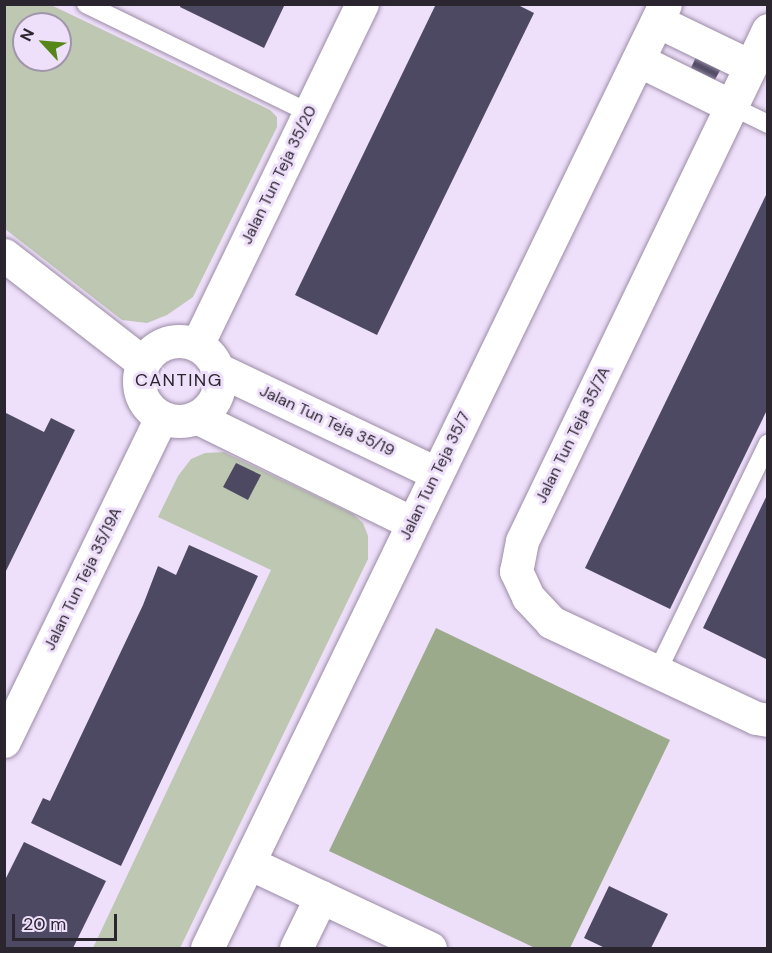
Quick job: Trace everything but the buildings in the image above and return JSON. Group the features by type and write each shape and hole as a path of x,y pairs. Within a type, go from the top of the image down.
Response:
{"street":[{"name":"Jalan Tun Teja 35/20","path":"207,357 309,113 362,4"},
{"name":"Jalan Tun Teja 35/7","path":"207,948 661,13"},
{"path":"661,13 750,66"},
{"name":"Jalan Tun Teja 35/7A","path":"768,30 522,542 516,571 528,597 551,622 756,718 768,720"},
{"path":"638,60 731,106"},
{"path":"4,255 143,363"},
{"path":"176,341 207,357 218,390 214,400 208,409 195,417 180,422 161,418 145,403 141,394 140,373 143,363 149,355 166,344 176,341"},
{"name":"Jalan Tun Teja 35/19","path":"207,357 436,473"},
{"path":"195,417 412,523"},
{"name":"Jalan Tun Teja 35/19A","path":"4,741 161,418"},
{"path":"249,863 430,948"},
{"path":"296,948 321,897"}],"lane":[{"path":"86,4 309,113"},
{"path":"731,106 768,124"},
{"path":"657,672 768,443"}],"green space":[{"path":"4,5 51,5 66,12 12,12 12,72 72,72 72,15 270,110 277,117 277,127 193,297 167,315 147,323 122,320 5,229"},
{"path":"224,452 353,514 363,523 368,536 368,559 180,948 93,948 271,570 158,517 178,476 191,459 205,453"},
{"path":"436,628 670,740 570,948 535,948 329,851"}],"district":[{"name":"CANTING","path":"179,380"}]}
